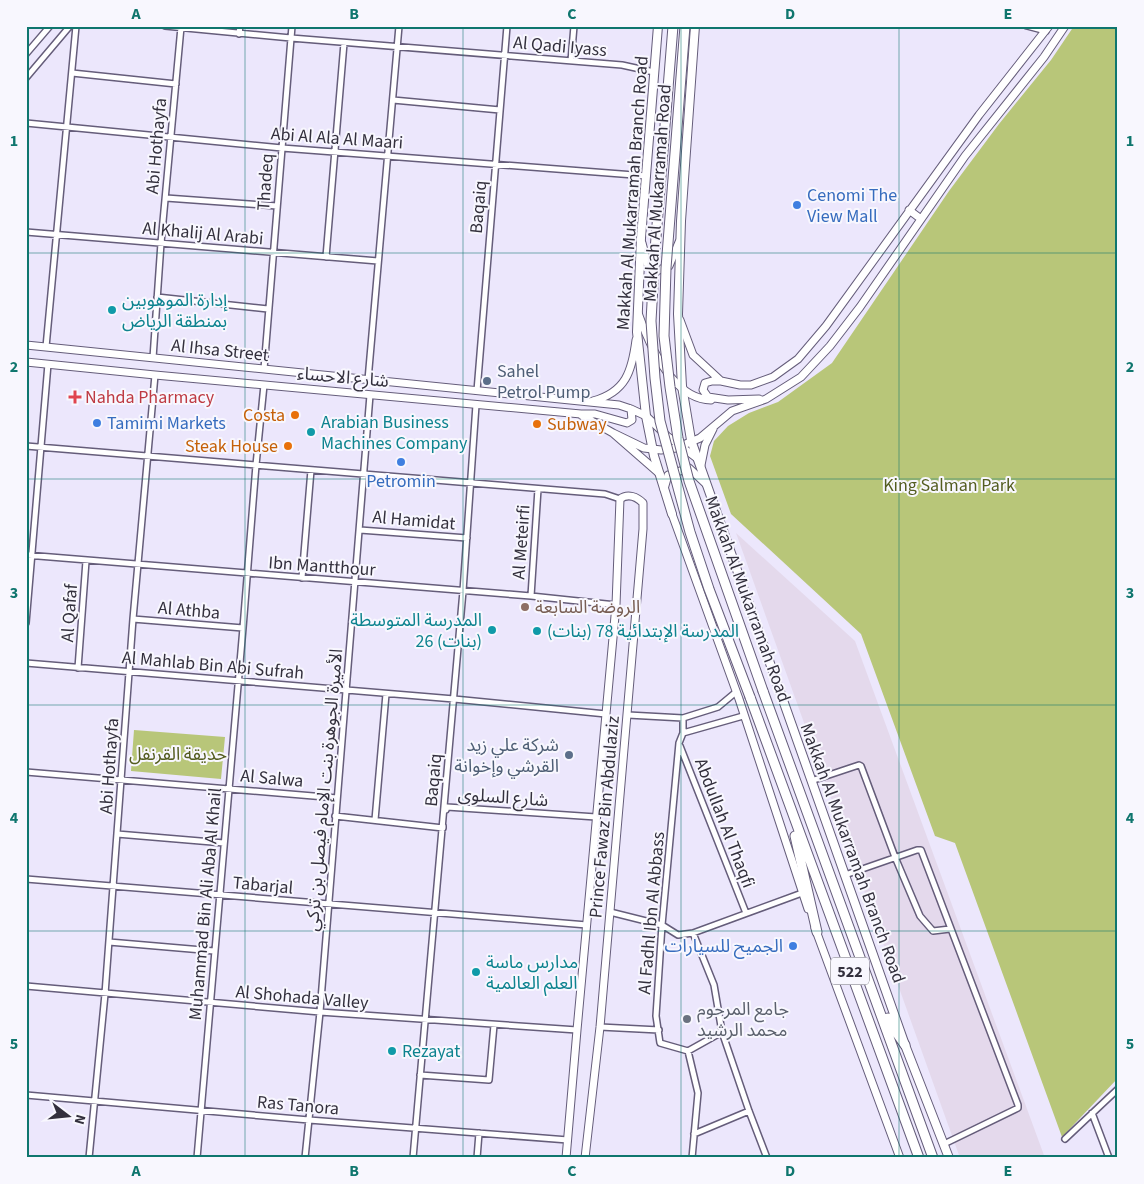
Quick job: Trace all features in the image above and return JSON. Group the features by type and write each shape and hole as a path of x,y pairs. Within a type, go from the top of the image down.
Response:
{"highway":[{"name":"Makkah Al Mukarramah Road","path":"673,26 654,259 651,321 660,421 690,532 708,589 750,697 919,1158"},
{"name":"Makkah Al Mukarramah Road","path":"685,26 666,268 664,336 678,438 689,481 763,691 840,896 933,1158"},
{"path":"782,785 811,900 817,932"},
{"path":"840,896 891,1025 905,1045"}],"main road":[{"name":"Makkah Al Mukarramah Branch Road","path":"658,26 641,238 637,332 646,416 653,449 672,514 736,692 802,892 900,1158"},
{"name":"Makkah Al Mukarramah Branch Road","path":"695,26 680,239 678,314 682,386 692,441 905,1045 949,1158"},
{"path":"581,414 613,433 644,448 668,449 700,438 732,411 766,399 801,377 830,346 860,307 965,156 1044,56 1065,26"},
{"path":"719,400 708,397 703,390 705,383 720,381 751,385 773,377 798,359 826,326 979,115 1047,29"},
{"path":"909,210 921,219"},
{"path":"641,238 648,266 659,270 669,266 680,239"},
{"path":"638,310 646,335 658,358 667,371 690,393 705,400 759,399 773,395"},
{"path":"678,314 693,355 720,381"},
{"path":"590,402 602,399 616,390 629,375 634,359 637,332"},
{"name":"Al Ihsa Street","path":"26,345 619,405 631,409"},
{"name":"شارع الاحساء","path":"26,362 155,376 595,414 627,423 632,420 631,409"},
{"path":"631,409 646,416 700,463 705,445 715,426"},
{"path":"613,433 660,474"},
{"path":"664,489 668,476 689,468 706,484"},
{"name":"Prince Fawaz Bin Abdulaziz","path":"585,1158 600,1027 644,529 643,503 638,499 628,496 620,499"},
{"path":"566,1158 576,1030 616,605 620,499"}],"street":[{"path":"26,54 50,26"},
{"path":"26,78 70,26"},
{"path":"46,347 76,26"},
{"name":"Al Qadi Iyass","path":"165,26 344,43 622,65 654,72"},
{"path":"239,34 240,26"},
{"name":"Thadeq","path":"264,369 292,26"},
{"path":"368,380 400,26"},
{"name":"Baqaiq","path":"477,391 507,26"},
{"path":"571,62 574,26"},
{"path":"1027,26 1047,29"},
{"name":"Abi Hothayfa","path":"153,358 161,244 181,27"},
{"path":"326,257 344,43"},
{"path":"72,73 176,84"},
{"path":"393,100 500,110"},
{"name":"Abi Al Ala Al Maari","path":"26,123 282,148 647,176"},
{"path":"166,198 277,206"},
{"name":"Al Khalij Al Arabi","path":"26,232 56,236 378,261"},
{"path":"157,297 268,309"},
{"path":"26,623 29,555 48,364"},
{"name":"Abi Hothayfa","path":"89,1158 105,994 133,619 155,376"},
{"name":"Muhammad Bin Ali Aba Al Khail","path":"196,1158 264,385"},
{"name":"الأميرة الجوهرة بنت الإمام فيصل بن تركي","path":"305,1158 320,1012 370,395"},
{"name":"Baqaiq","path":"412,1158 454,699 476,405"},
{"path":"26,446 605,494 620,499"},
{"path":"302,578 311,470"},
{"name":"Al Meteirfi","path":"531,596 538,489"},
{"name":"Al Hamidat","path":"360,530 467,538"},
{"name":"Ibn Mantthour","path":"29,555 531,596 616,605"},
{"name":"Al Qafaf","path":"78,668 86,561"},
{"name":"Al Athba","path":"133,619 243,628"},
{"name":"Al Mahlab Bin Abi Sufrah","path":"26,663 238,680 606,714"},
{"path":"628,715 683,718 718,707 736,692"},
{"path":"375,820 386,694"},
{"path":"683,733 743,716"},
{"name":"Al Fadhl Ibn Al Abbass","path":"658,1030 656,1016 662,925 679,743 683,733 683,718"},
{"name":"Abdullah Al Thaqfi","path":"679,743 746,913"},
{"path":"811,781 859,765 861,766 895,857 920,916 933,931 950,929"},
{"name":"Al Salwa","path":"26,772 337,798"},
{"name":"شارع السلوى","path":"442,828 447,807 596,817"},
{"path":"335,816 442,828"},
{"path":"118,834 224,843"},
{"path":"845,875 921,850 1018,1105 1018,1108 944,1144"},
{"name":"Tabarjal","path":"26,879 587,926"},
{"path":"610,912 662,925 678,934 693,933 802,892"},
{"path":"693,933 714,985 722,1032 767,1158"},
{"path":"109,942 214,951"},
{"name":"Al Shohada Valley","path":"26,986 320,1012 576,1030"},
{"path":"420,1075 488,1080 494,1025"},
{"path":"600,1027 658,1030 660,1043 688,1051 722,1032"},
{"path":"688,1051 698,1093 692,1158"},
{"path":"1065,1139 1118,1089"},
{"name":"Ras Tanora","path":"26,1095 568,1140"},
{"path":"694,1134 749,1111"},
{"path":"1092,1112 1109,1158"},
{"path":"477,1158 479,1133"}],"shaded area":[{"path":"736,533 855,641 1045,1158 960,1158"}],"green space":[{"name":"King Salman Park","path":"1074,26 1118,26 1118,1078 1062,1137 955,843 935,836 861,634 731,514 710,456 714,441 728,426 749,413 778,402 832,363 949,191 999,124 1051,60"},
{"name":"حديقة القرنفل","path":"134,730 225,737 221,779 131,771"}],"place":[{"name":"Cenomi The View Mall","path":"797,205"},
{"name":"إدارة الموهوبين بمنطقة الرياض","path":"112,310"},
{"name":"Sahel Petrol Pump","path":"487,381"},
{"name":"Nahda Pharmacy","path":"75,397"},
{"name":"Costa","path":"295,415"},
{"name":"Tamimi Markets","path":"97,423"},
{"name":"Subway","path":"537,424"},
{"name":"Arabian Business Machines Company","path":"311,432"},
{"name":"Steak House","path":"288,446"},
{"name":"Petromin","path":"401,462"},
{"name":"الروضة السابعة","path":"525,607"},
{"name":"المدرسة المتوسطة 26 (بنات)","path":"492,630"},
{"name":"المدرسة الإبتدائية 78 (بنات)","path":"537,631"},
{"name":"شركة علي زيد القرشي وإخوانة","path":"569,755"},
{"name":"الجميح للسيارات","path":"793,946"},
{"name":"مدارس ماسة العلم العالمية","path":"476,972"},
{"name":"جامع المرحوم محمد الرشيد","path":"687,1019"},
{"name":"Rezayat","path":"392,1051"}]}
